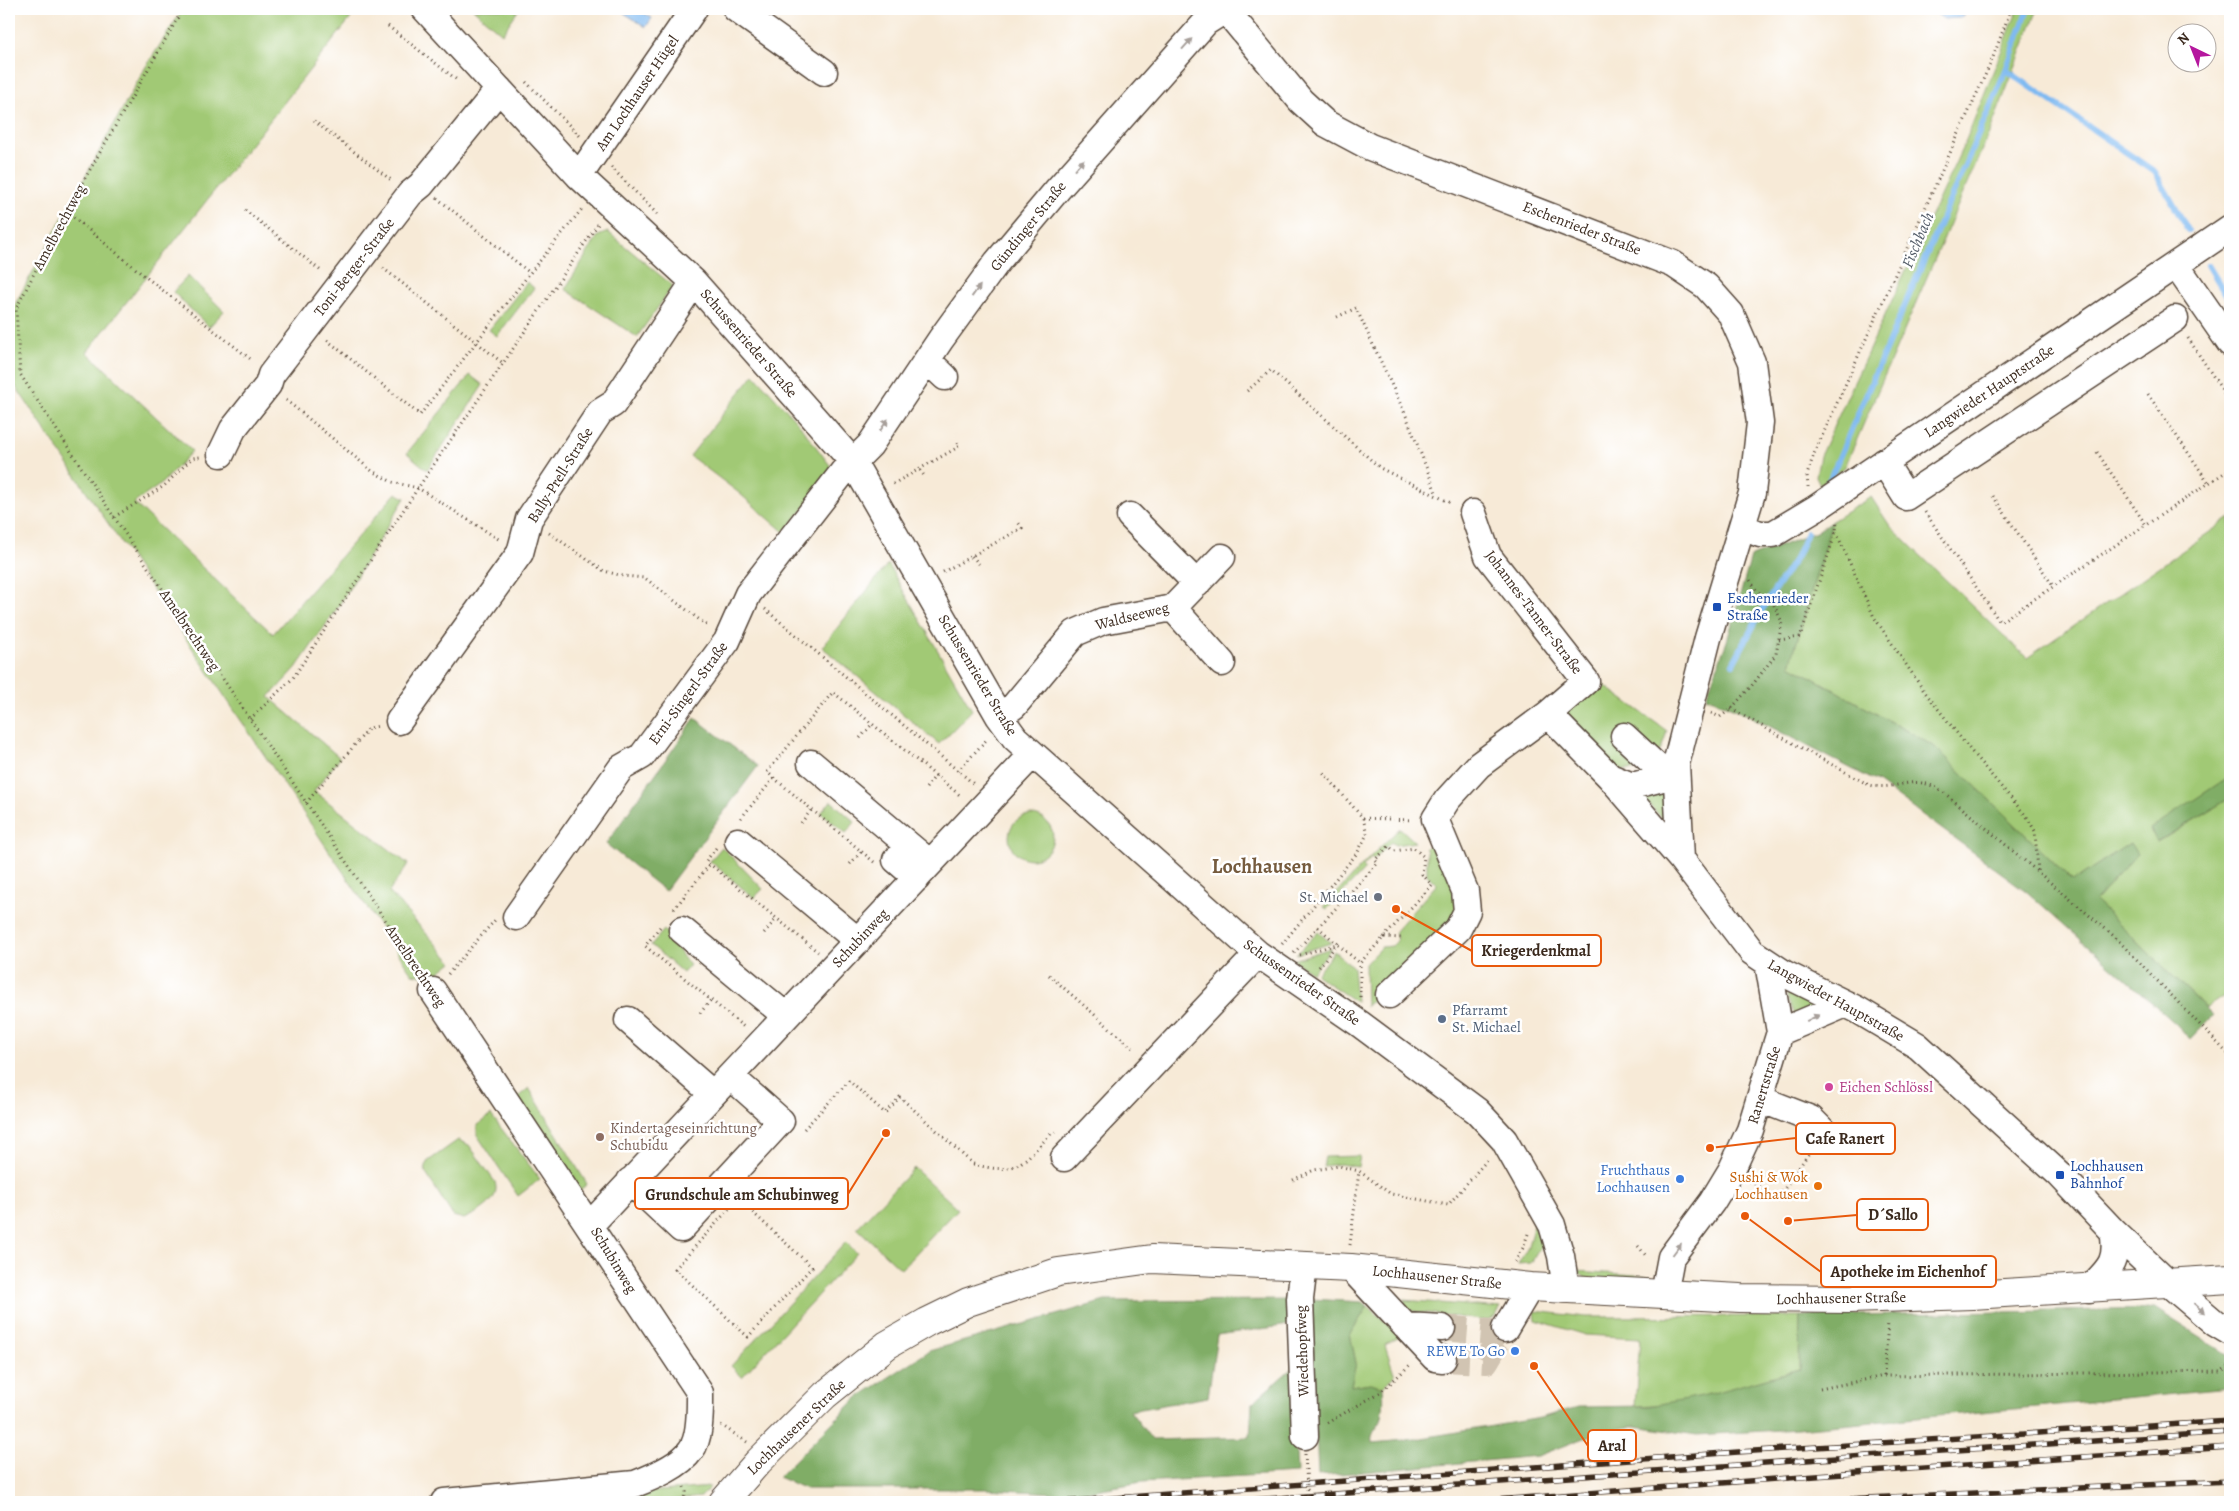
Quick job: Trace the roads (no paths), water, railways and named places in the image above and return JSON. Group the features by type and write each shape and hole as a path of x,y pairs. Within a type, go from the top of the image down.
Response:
{"main road":[{"name":"Lochhausener Straße","path":"723,1502 752,1452 887,1346 927,1322 968,1302 1058,1272 1152,1259 1304,1266 1351,1255 1530,1288 1740,1298 1849,1299 2089,1289 2230,1279"}],"street":[{"name":"Schussenrieder Straße","path":"425,9 493,95 592,196 694,282 853,462 996,725 1015,738 1263,957 1360,1024 1477,1111 1504,1140 1552,1225 1562,1256 1566,1289"},
{"name":"Am Lochhauser Hügel","path":"592,196 694,9"},
{"path":"736,9 824,72"},
{"name":"Gündinger Straße","path":"853,462 936,369 997,262 1058,189 1206,22 1225,9"},
{"name":"Eschenrieder Straße","path":"1225,9 1296,95 1325,123 1370,146 1673,264 1706,286 1731,314 1752,362 1760,423 1752,493 1671,769"},
{"name":"Toni-Berger-Straße","path":"221,454 233,429 339,286 493,95"},
{"name":"Langwieder Hauptstraße","path":"1742,527 1760,534 1772,534 1827,512 1884,462 2230,228"},
{"path":"2176,264 2230,343"},
{"name":"Bally-Prell-Straße","path":"399,722 520,553 529,519 600,412 612,404 694,282"},
{"path":"1884,462 1906,497 2175,319"},
{"name":"Erni-Singerl-Straße","path":"516,917 621,768 642,756 727,641 748,594 853,462"},
{"name":"Johannes-Tanner-Straße","path":"1389,995 1458,929 1467,911 1465,891 1435,819 1447,800 1479,765 1548,714 1586,681 1488,556 1472,513"},
{"path":"1130,516 1197,584"},
{"name":"Waldseeweg","path":"996,725 1075,633 1103,621 1173,608 1222,558"},
{"path":"1173,608 1222,663"},
{"name":"Langwieder Hauptstraße","path":"1548,714 1610,777 1681,859 1752,952 1806,985 1846,1004 1899,1033 1918,1046 2049,1165 2113,1231 2168,1283 2215,1323 2230,1332"},
{"path":"1624,736 1671,769 1681,859"},
{"name":"Schubinweg","path":"444,1502 635,1484 664,1472 692,1450 701,1420 700,1393 590,1225 722,1085 771,1021 858,941 1032,755"},
{"path":"812,763 924,870"},
{"name":"Langwieder Hauptstraße","path":"1610,777 1632,786 1659,779 1671,769"},
{"path":"738,841 858,941"},
{"path":"896,860 924,870"},
{"path":"682,930 771,1021"},
{"path":"1064,1158 1152,1066 1263,957"},
{"name":"Ranertstraße","path":"1664,1294 1671,1257 1712,1202 1732,1169 1750,1130 1760,1099 1780,1032 1768,963"},
{"name":"Amelbrechtweg","path":"433,991 590,1225"},
{"name":"Ranertstraße","path":"1780,1032 1846,1004"},
{"path":"628,1020 722,1085 781,1121 681,1230 630,1181"},
{"path":"1760,1099 1811,1120 1824,1132"},
{"path":"2089,1289 2110,1268 2116,1244 2113,1231"},
{"path":"1351,1255 1430,1340"},
{"name":"Wiedehopfweg","path":"1304,1266 1300,1299 1305,1445"},
{"path":"1506,1329 1530,1288"}],"water":[{"path":"627,9 638,9 652,18 646,27 624,13"},
{"path":"1929,9 1970,9 1960,18 1944,19"}],"waterway":[{"name":"Fischbach","path":"1829,481 2006,70 2028,9"},
{"path":"2006,70 2155,172 2188,230"},
{"name":"Fischbach","path":"2208,265 2230,301"},
{"name":"Fischbach","path":"1733,664 1763,608 1797,556 1807,533"}],"tunnel":[{"path":"1442,1328 1504,1333"},
{"path":"1443,1359 1486,1361 1505,1329"}],"railway":[{"path":"1060,1502 1738,1452 2230,1421"},
{"path":"1224,1502 2230,1432"},
{"path":"1468,1502 2230,1447"},
{"path":"1781,1502 2230,1481"}],"place":[{"name":"Eschenrieder Straße","path":"1717,607"},
{"name":"St. Michael","path":"1378,897"},
{"name":"Kriegerdenkmal","path":"1396,909"},
{"name":"Pfarramt St. Michael","path":"1442,1019"},
{"name":"Eichen Schlössl","path":"1829,1087"},
{"name":"Grundschule am Schubinweg","path":"886,1133"},
{"name":"Kindertageseinrichtung Schubidu","path":"600,1137"},
{"name":"Cafe Ranert","path":"1710,1148"},
{"name":"Lochhausen Bahnhof","path":"2060,1175"},
{"name":"Fruchthaus Lochhausen","path":"1680,1179"},
{"name":"Sushi & Wok Lochhausen","path":"1818,1186"},
{"name":"Apotheke im Eichenhof","path":"1745,1216"},
{"name":"D´Sallo","path":"1788,1221"},
{"name":"REWE To Go","path":"1515,1351"},
{"name":"Aral","path":"1534,1366"}],"district":[{"name":"Lochhausen","path":"1262,866"}]}
